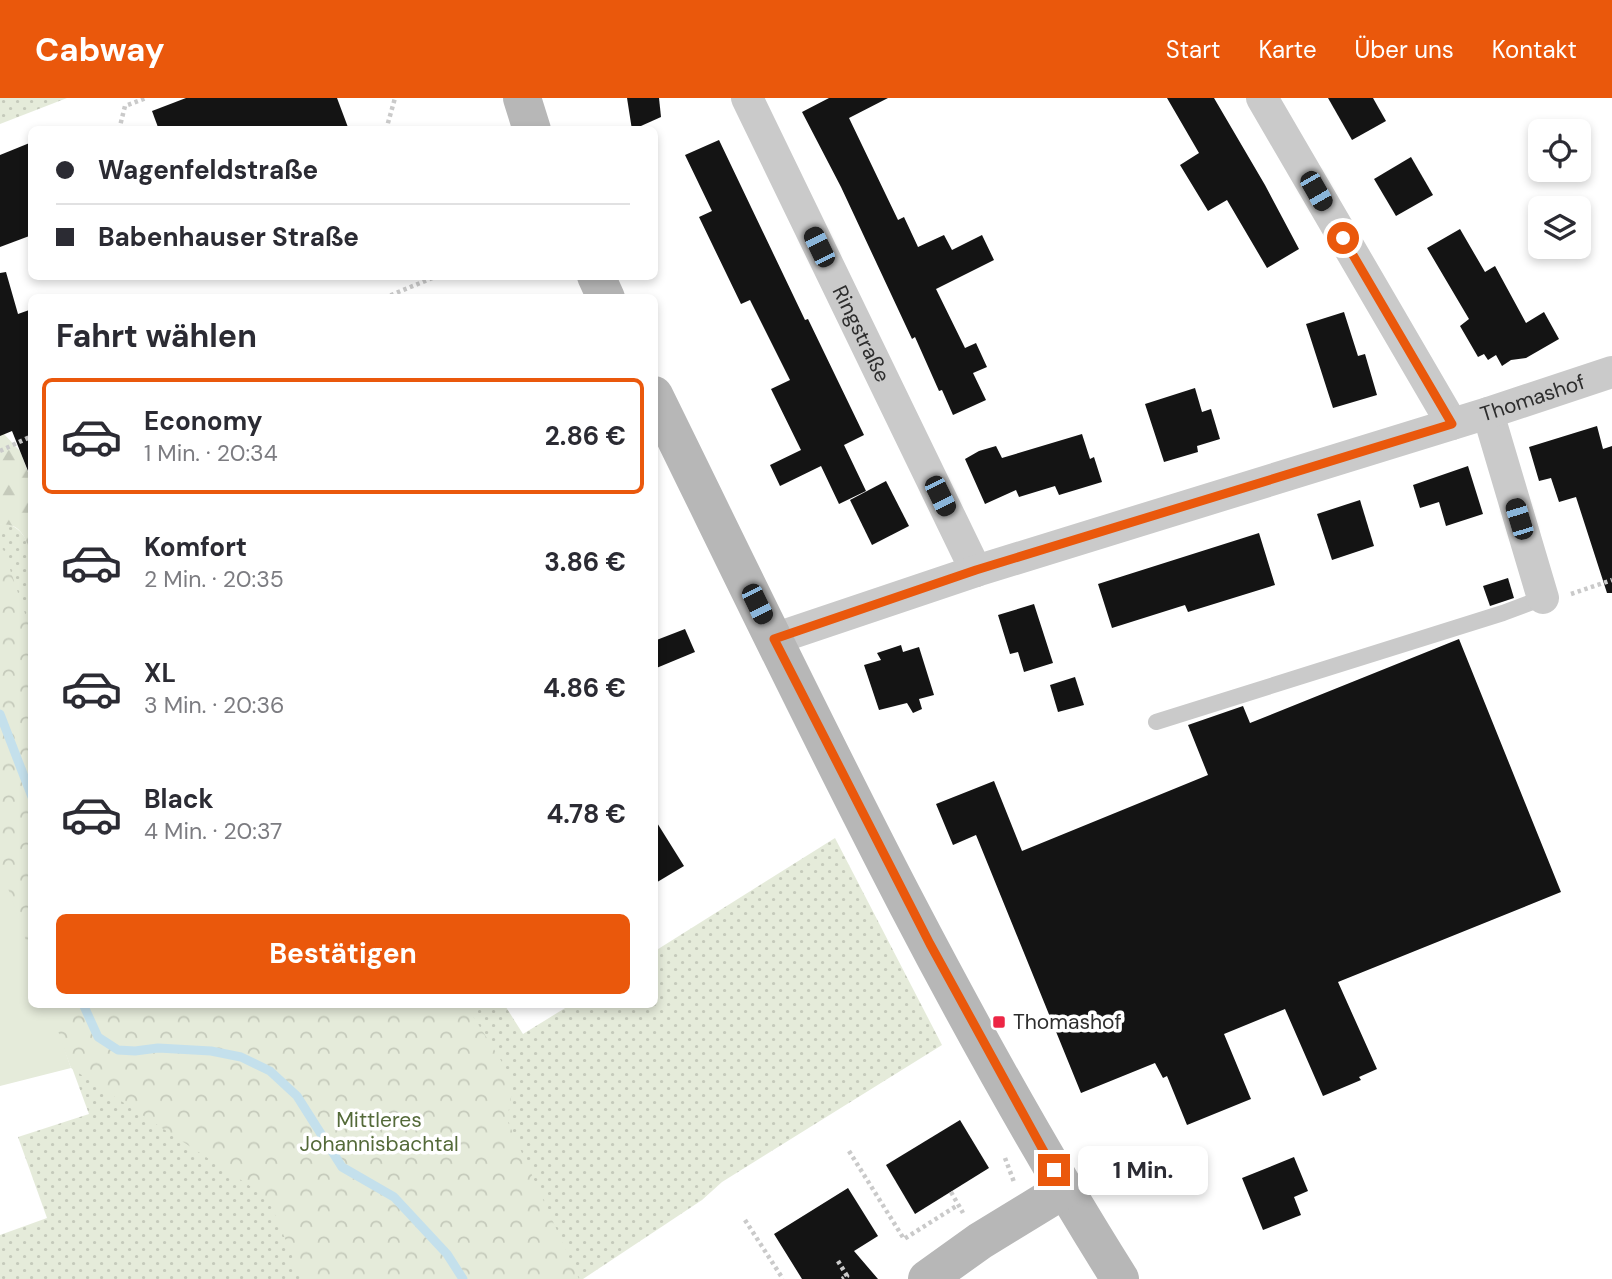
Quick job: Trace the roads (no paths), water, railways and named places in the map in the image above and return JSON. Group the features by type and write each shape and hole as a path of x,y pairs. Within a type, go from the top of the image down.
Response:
{"main road":[{"path":"522,98 531,126"},
{"path":"658,403 774,639 930,944 1065,1189 1120,1279"},
{"path":"927,1279 980,1241 1065,1189"}],"street":[{"name":"Ringstraße","path":"747,98 976,570"},
{"path":"1262,98 1452,424"},
{"name":"Thomashof","path":"774,639 976,570 1488,413 1612,372"},
{"path":"1488,413 1543,598"}],"lane":[{"path":"1156,722 1490,618 1543,598"}],"waterway":[{"path":"0,714 28,787"},
{"path":"85,1008 98,1037 118,1050 158,1048 211,1051 241,1057 270,1071 297,1096 342,1167 394,1197 447,1254 463,1279"}],"place":[{"name":"Thomashof","path":"999,1022"}],"park label":[{"name":"Mittleres Johannisbachtal","path":"379,1132"}]}
